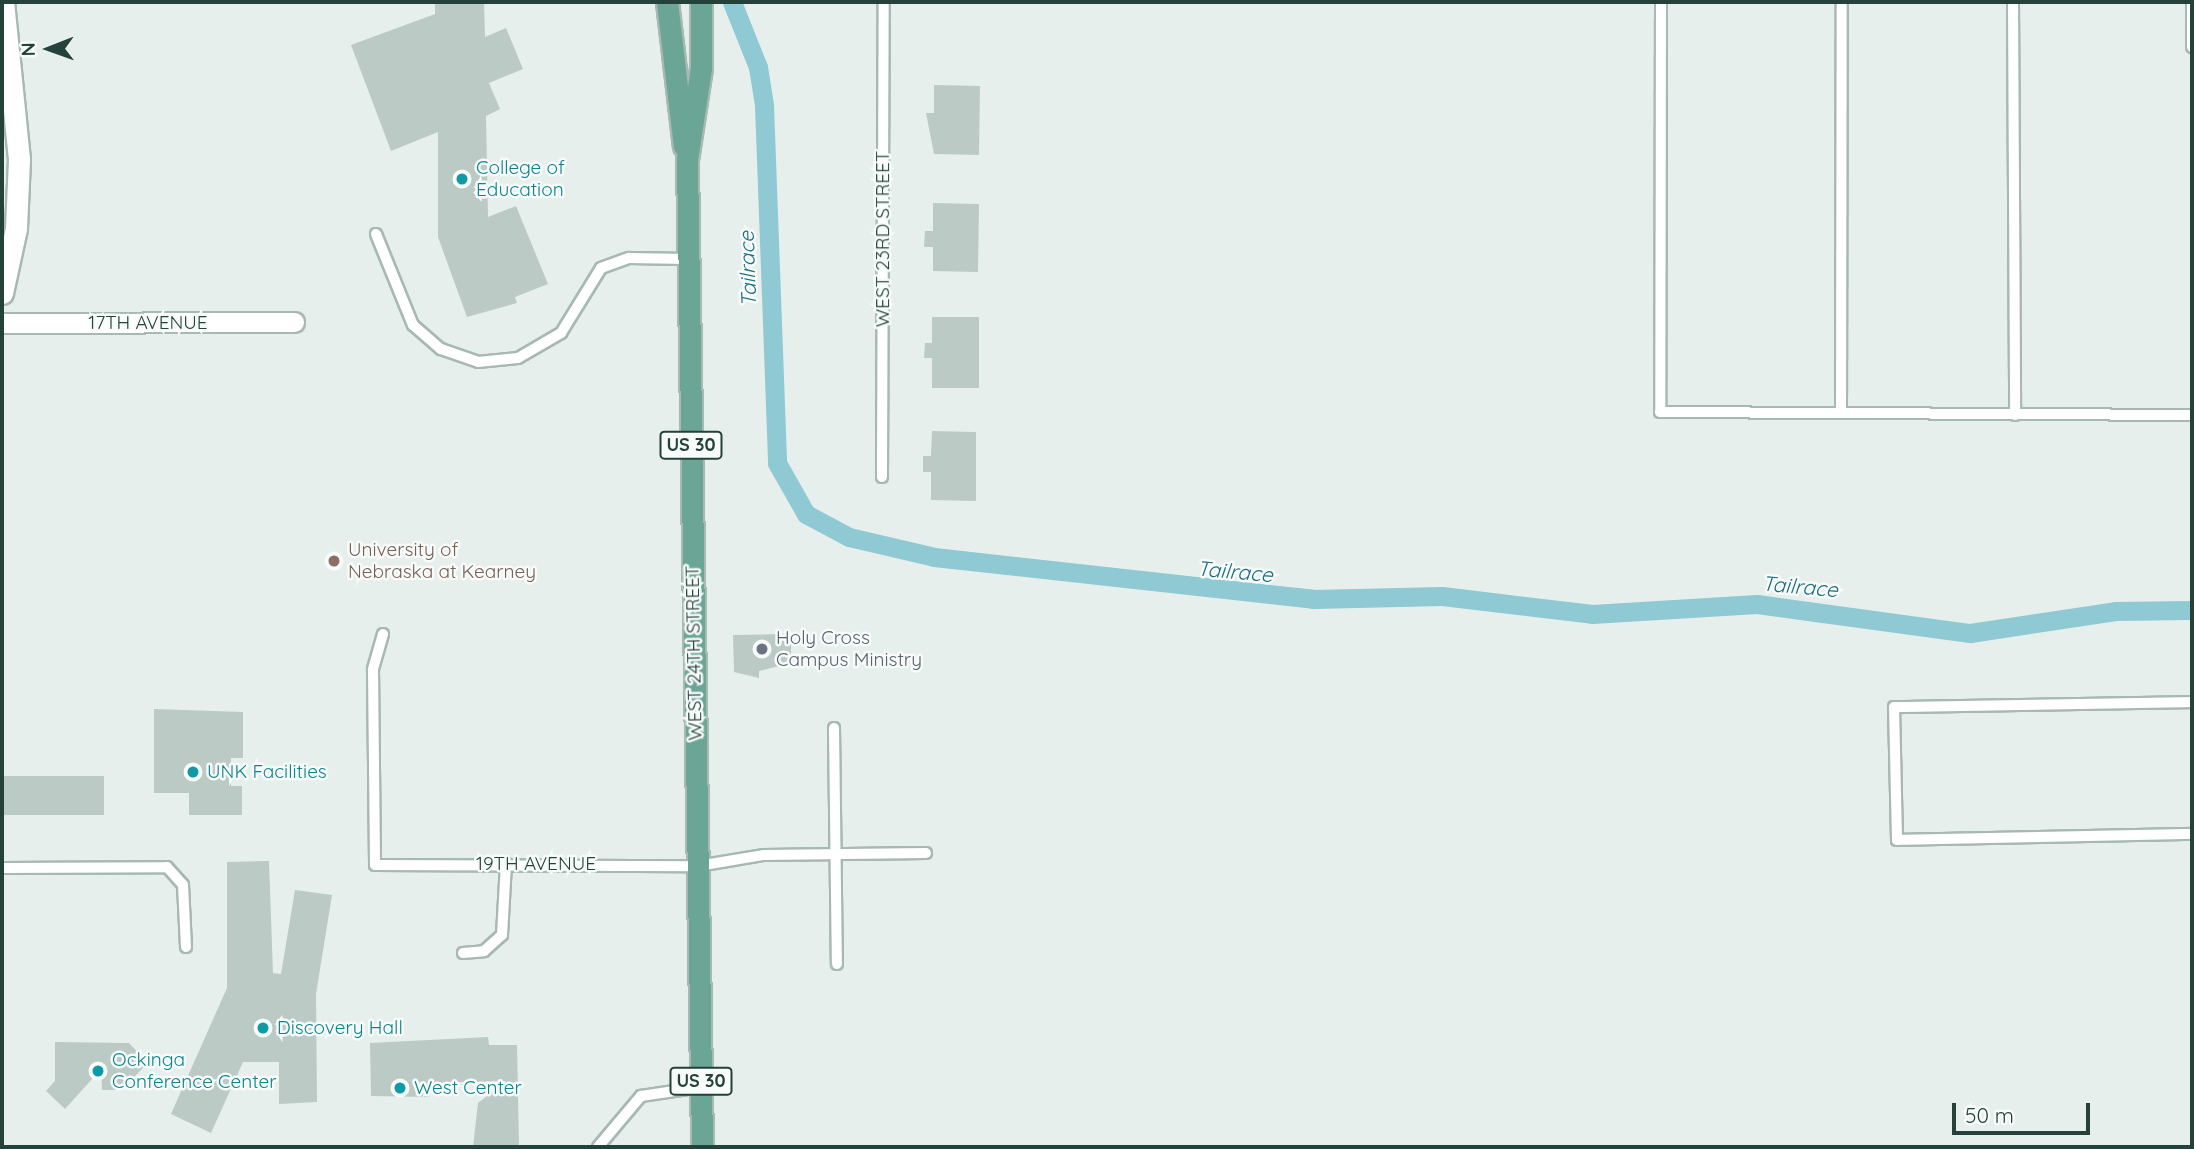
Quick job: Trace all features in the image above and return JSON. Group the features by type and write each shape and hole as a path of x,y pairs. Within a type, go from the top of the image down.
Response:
{"main road":[{"name":"WEST 24TH STREET","path":"667,2 671,77 687,159"},
{"name":"WEST 24TH STREET","path":"701,2 701,68 687,159 702,1147"}],"street":[{"path":"2,293 16,228 19,159 3,2"},
{"name":"17TH AVENUE","path":"2,323 294,322"}],"lane":[{"name":"WEST 23RD STREET","path":"882,477 884,2"},
{"path":"1661,2 1660,412 2192,415"},
{"path":"1841,413 1842,2"},
{"path":"2012,2 2015,415"},
{"path":"2192,2 2192,47"},
{"path":"376,234 413,325 441,349 478,362 518,358 561,333 601,268 629,258 688,259"},
{"name":"19TH AVENUE","path":"383,634 373,670 374,865 506,863 698,866 764,855 926,853"},
{"path":"2192,702 1895,708 1897,840 2192,834"},
{"path":"834,728 837,964"},
{"path":"463,953 484,951 502,935 506,863"},
{"path":"2,868 166,867 183,885 186,947"},
{"path":"598,1147 641,1097 701,1087"}],"building":[{"name":"College of Education","path":"435,2 484,2 485,37 506,28 523,69 489,83 500,109 486,116 488,217 516,206 548,284 515,297 517,303 467,317 438,237 438,132 391,151 351,45 435,14"},
{"path":"934,85 980,86 979,155 934,154 926,113 934,113"},
{"path":"933,203 979,204 978,272 933,271 933,247 924,247 925,231 933,231"},
{"path":"932,317 979,317 979,388 932,388 932,358 924,358 925,343 932,343"},
{"path":"932,431 976,432 976,501 931,500 931,472 923,472 923,456 931,456"},
{"name":"Holy Cross Campus Ministry","path":"791,634 791,663 759,671 759,678 734,672 733,635"},
{"name":"UNK Facilities","path":"154,709 243,712 243,758 231,758 231,786 242,786 242,815 189,815 189,793 154,793"},
{"path":"2,776 104,776 104,815 2,815"},
{"name":"Discovery Hall","path":"269,861 273,973 281,974 295,890 332,895 316,994 317,1102 279,1104 279,1062 243,1062 211,1133 171,1114 227,988 227,862"},
{"name":"West Center","path":"488,1037 489,1045 517,1045 519,1147 473,1147 478,1103 506,1081 428,1083 429,1097 371,1096 370,1043"},
{"name":"Ockinga Conference Center","path":"55,1042 129,1043 148,1063 121,1090 102,1090 101,1069 65,1109 46,1091 55,1081"}],"waterway":[{"name":"Tailrace","path":"732,2 758,67 764,105 777,463 806,514 849,537 934,557 1313,599 1442,596 1592,614 1757,604 1970,633 2115,611 2192,610"}],"place":[{"name":"College of Education","path":"462,179"},
{"name":"University of Nebraska at Kearney","path":"334,561"},
{"name":"Holy Cross Campus Ministry","path":"762,649"},
{"name":"UNK Facilities","path":"193,772"},
{"name":"Discovery Hall","path":"263,1028"},
{"name":"Ockinga Conference Center","path":"98,1071"},
{"name":"West Center","path":"400,1088"}]}
